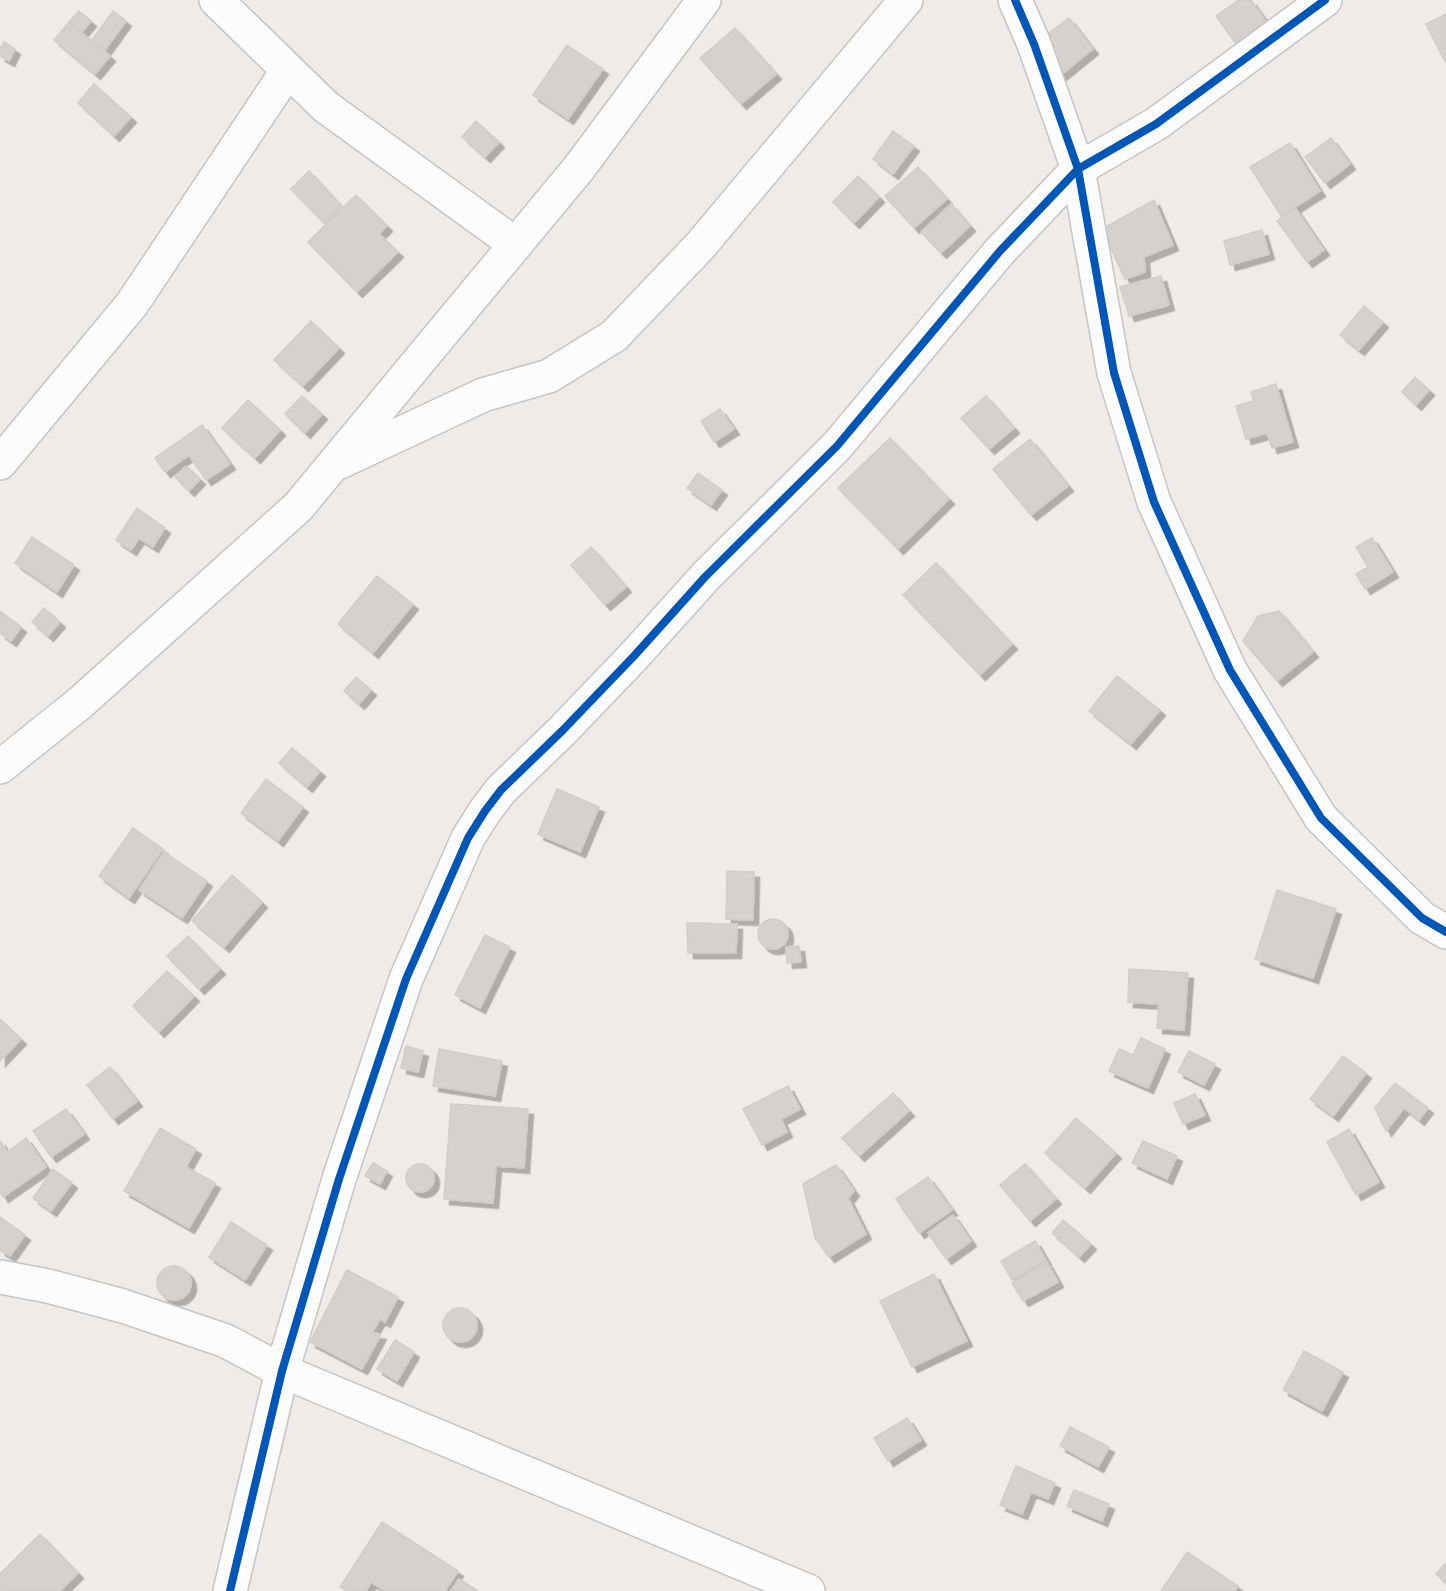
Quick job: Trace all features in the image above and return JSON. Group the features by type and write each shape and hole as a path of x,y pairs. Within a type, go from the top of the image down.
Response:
{"street":[{"path":"216,0 326,107 515,244"},
{"path":"0,767 80,703 298,507 579,168 704,0"},
{"path":"332,466 483,395 549,376 614,336 700,246 906,0"},
{"path":"1016,0 1078,169 1114,373 1154,502 1230,670 1321,818 1422,918 1446,932"},
{"path":"230,1591 282,1371 339,1179 406,979 468,838 485,811 501,790 634,656 705,577 837,446 1000,251 1078,169 1156,123 1325,0"},
{"path":"0,463 132,304 288,70"},
{"path":"0,1277 48,1286 123,1306 226,1341 282,1371 808,1591"}],"building":[{"path":"1239,0 1251,0 1267,23 1236,44 1216,16"},
{"path":"79,11 91,21 82,32 70,21"},
{"path":"113,11 126,21 105,50 92,40"},
{"path":"1446,14 1446,63 1426,24"},
{"path":"1069,18 1093,49 1061,75 1036,43"},
{"path":"69,22 110,56 95,74 54,40"},
{"path":"735,28 776,74 741,104 700,58"},
{"path":"4,42 15,49 9,61 0,56 0,49"},
{"path":"567,45 603,69 568,119 533,95"},
{"path":"94,84 131,117 114,136 78,103"},
{"path":"476,121 499,142 485,157 462,137"},
{"path":"893,131 914,146 893,174 873,159"},
{"path":"1331,138 1350,164 1325,183 1305,157"},
{"path":"1290,143 1320,191 1281,216 1250,167"},
{"path":"918,167 947,199 914,228 885,196"},
{"path":"309,171 342,207 324,223 291,189"},
{"path":"858,176 879,197 854,223 833,202"},
{"path":"356,195 387,226 379,234 398,252 357,292 308,242"},
{"path":"1154,200 1173,245 1144,257 1145,272 1125,279 1102,229"},
{"path":"951,204 970,226 941,253 921,232"},
{"path":"1295,208 1324,250 1307,262 1277,221"},
{"path":"1262,230 1269,254 1230,265 1224,241"},
{"path":"1161,276 1169,305 1129,316 1120,287"},
{"path":"1364,306 1383,322 1359,350 1340,335"},
{"path":"311,321 339,348 303,386 274,360"},
{"path":"1415,377 1429,390 1416,405 1402,392"},
{"path":"1276,384 1293,442 1272,448 1267,433 1246,439 1236,406 1254,401 1251,392"},
{"path":"302,396 322,414 305,433 285,414"},
{"path":"986,396 1014,428 989,449 961,418"},
{"path":"248,400 280,430 255,458 222,428"},
{"path":"720,409 734,429 714,442 701,421"},
{"path":"202,425 230,464 206,480 189,455 165,472 155,458"},
{"path":"890,438 949,499 898,549 838,488"},
{"path":"1030,439 1068,486 1031,515 993,469"},
{"path":"186,466 200,479 189,491 175,477"},
{"path":"698,473 722,490 711,505 687,488"},
{"path":"137,508 165,528 153,547 139,538 131,550 116,540"},
{"path":"32,537 74,565 57,592 15,563"},
{"path":"1372,538 1393,572 1365,589 1356,574 1368,567 1356,547"},
{"path":"591,547 626,587 605,605 571,565"},
{"path":"936,563 1012,644 980,675 903,595"},
{"path":"377,576 413,604 373,653 338,624"},
{"path":"44,608 60,622 48,636 32,622"},
{"path":"0,611 21,627 11,641 0,633"},
{"path":"1279,611 1313,652 1277,681 1243,641 1258,616"},
{"path":"1117,676 1160,710 1131,744 1089,711"},
{"path":"356,677 371,690 359,704 344,691"},
{"path":"292,748 320,771 307,787 279,763"},
{"path":"266,779 303,807 278,841 241,813"},
{"path":"557,789 599,807 580,852 538,834"},
{"path":"133,828 163,849 129,898 99,876"},
{"path":"164,852 207,881 182,918 139,890"},
{"path":"727,871 754,872 753,920 726,919"},
{"path":"232,875 262,902 224,947 192,921"},
{"path":"1277,890 1336,909 1313,978 1255,959"},
{"path":"773,919 784,923 788,934 784,945 773,949 762,945 758,934 762,923"},
{"path":"687,923 737,924 736,953 688,953"},
{"path":"485,935 510,947 480,1008 455,995"},
{"path":"188,936 220,969 199,989 167,956"},
{"path":"799,946 801,962 787,963 786,947"},
{"path":"1129,969 1188,973 1184,1030 1157,1028 1159,1004 1128,1002"},
{"path":"167,971 194,996 159,1032 133,1006"},
{"path":"0,1019 21,1039 0,1061"},
{"path":"1141,1038 1165,1049 1148,1088 1109,1071 1119,1049 1133,1055"},
{"path":"406,1046 423,1051 418,1072 401,1068"},
{"path":"439,1049 502,1061 495,1096 433,1086"},
{"path":"1189,1051 1215,1064 1204,1085 1178,1072"},
{"path":"1343,1056 1366,1073 1333,1116 1310,1099"},
{"path":"110,1067 137,1101 113,1119 87,1085"},
{"path":"1395,1083 1428,1108 1419,1120 1404,1108 1386,1131 1375,1108"},
{"path":"788,1086 800,1109 781,1119 787,1132 762,1145 743,1109"},
{"path":"893,1093 909,1111 859,1156 842,1138"},
{"path":"1195,1094 1205,1115 1183,1124 1174,1103"},
{"path":"451,1104 528,1109 524,1168 496,1166 493,1203 444,1199"},
{"path":"66,1109 84,1134 51,1157 33,1131"},
{"path":"1076,1118 1116,1153 1085,1188 1045,1153"},
{"path":"160,1128 196,1149 186,1167 215,1183 189,1228 124,1191"},
{"path":"1349,1129 1379,1182 1356,1195 1327,1142"},
{"path":"26,1138 46,1167 3,1197 0,1192 0,1141 7,1152"},
{"path":"1143,1141 1177,1156 1167,1179 1132,1163"},
{"path":"373,1163 387,1171 380,1184 365,1176"},
{"path":"420,1164 430,1168 434,1178 430,1188 420,1192 410,1188 406,1178 410,1168"},
{"path":"1025,1164 1056,1199 1030,1221 1000,1185"},
{"path":"836,1165 854,1191 848,1198 866,1234 829,1257 815,1238 803,1184"},
{"path":"53,1169 72,1183 51,1211 33,1198"},
{"path":"928,1177 952,1210 919,1233 896,1199"},
{"path":"953,1215 971,1241 946,1259 928,1233"},
{"path":"0,1217 25,1235 10,1256 0,1250"},
{"path":"1063,1220 1091,1244 1079,1257 1052,1233"},
{"path":"231,1222 267,1245 245,1280 209,1257"},
{"path":"1035,1241 1046,1260 1012,1280 1001,1261"},
{"path":"1047,1262 1058,1282 1023,1301 1012,1283"},
{"path":"174,1266 186,1271 191,1283 186,1295 174,1300 162,1295 157,1283 162,1271"},
{"path":"347,1270 398,1297 385,1322 380,1319 372,1333 381,1334 362,1369 310,1342"},
{"path":"934,1274 967,1341 912,1367 880,1301"},
{"path":"460,1308 472,1313 477,1325 472,1337 460,1342 448,1337 443,1325 448,1313"},
{"path":"395,1340 414,1352 397,1381 377,1369"},
{"path":"1304,1351 1343,1372 1322,1411 1283,1390"},
{"path":"907,1418 921,1440 888,1461 874,1438"},
{"path":"1070,1427 1109,1447 1098,1467 1060,1446"},
{"path":"1016,1466 1055,1483 1048,1499 1031,1492 1022,1514 1000,1505"},
{"path":"1074,1490 1109,1504 1102,1521 1067,1506"},
{"path":"382,1522 458,1571 445,1591 385,1591 371,1582 366,1591 347,1591 340,1587"},
{"path":"40,1534 78,1573 60,1591 0,1591 0,1574"},
{"path":"1187,1552 1238,1586 1235,1591 1161,1591"},
{"path":"1446,1563 1446,1583 1436,1574"},
{"path":"459,1579 478,1591 451,1591"}],"cycle path":[{"path":"1015,0 1034,44 1078,169 1114,373 1154,502 1230,670 1321,818 1422,918 1446,932"},
{"path":"230,1591 282,1371 339,1179 406,979 468,838 485,811 501,790 634,656 705,577 837,446 1000,251 1078,169 1156,124 1325,0"}]}
